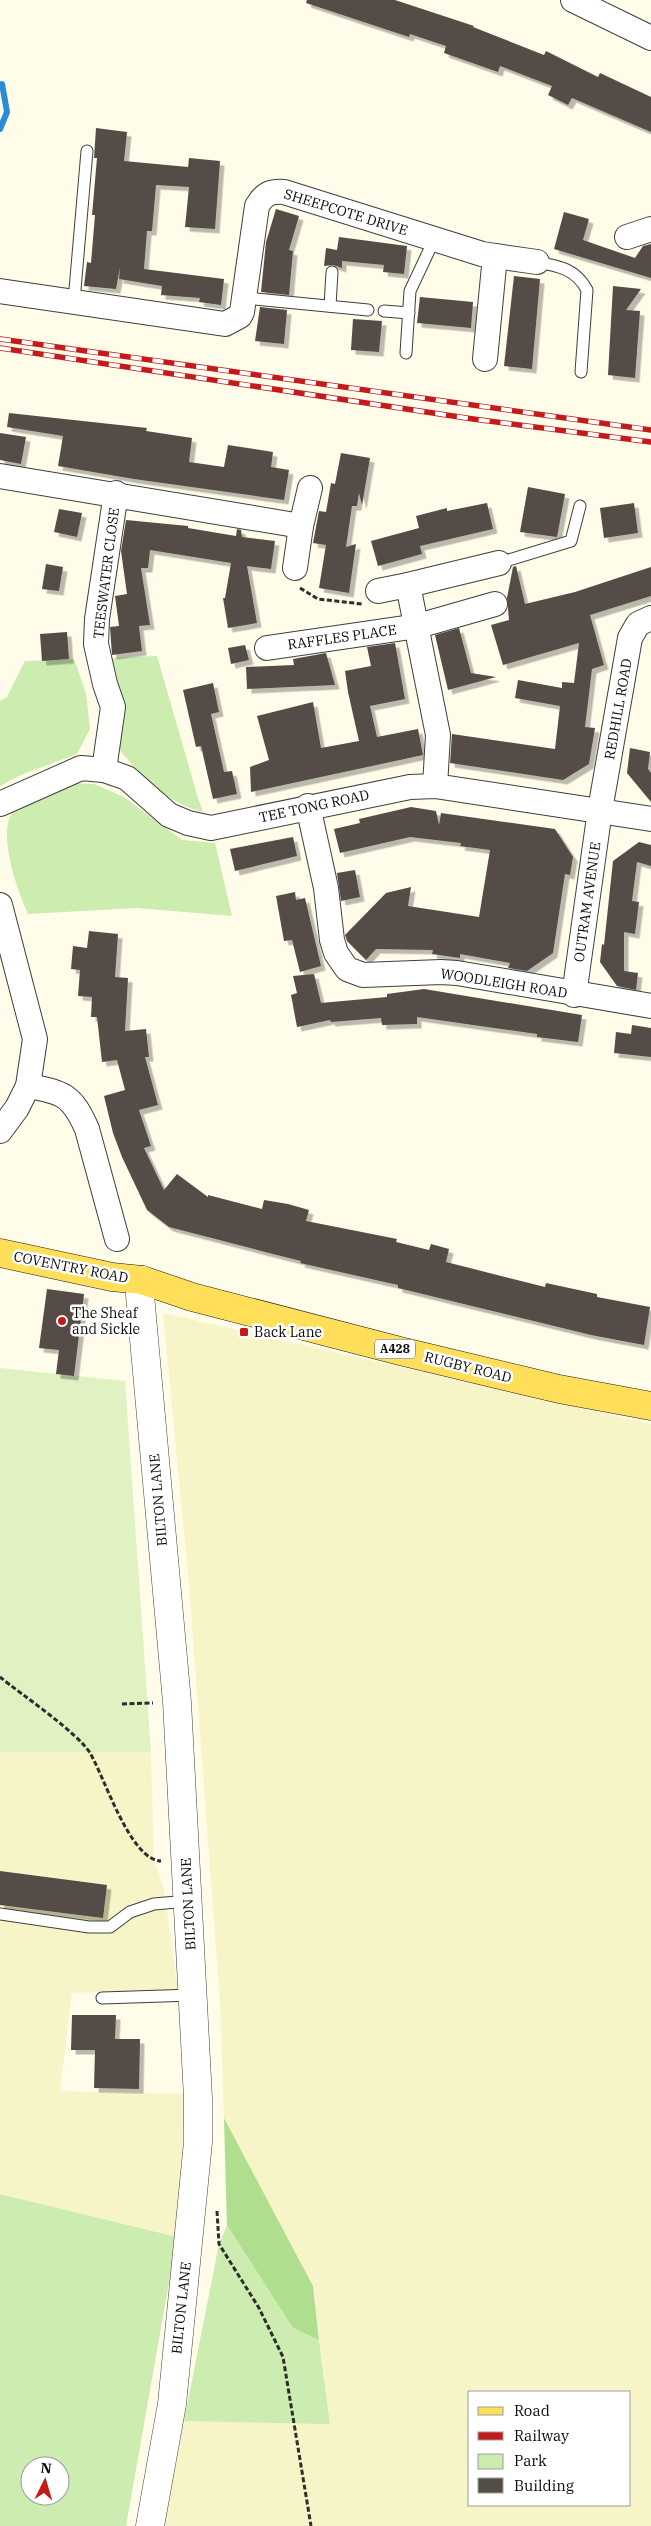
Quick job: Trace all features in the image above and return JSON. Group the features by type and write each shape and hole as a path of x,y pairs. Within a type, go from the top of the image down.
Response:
{"main road":[{"name":"COVENTRY ROAD","path":"0,1252 103,1276 142,1280"},
{"name":"RUGBY ROAD","path":"142,1280 192,1297 400,1351 559,1389 651,1406"}],"street":[{"path":"573,0 651,38"},
{"name":"SHEEPCOTE DRIVE","path":"0,291 225,324 240,316 245,298 257,206 263,196 275,191 284,192 434,240 495,256 537,262"},
{"path":"627,237 651,229"},
{"path":"485,359 495,256"},
{"name":"TEESWATER CLOSE","path":"0,476 116,493 301,526"},
{"path":"295,568 301,526 310,488"},
{"name":"TEESWATER CLOSE","path":"104,770 113,707 105,684 96,644 116,493"},
{"path":"371,598 408,585 499,563"},
{"path":"408,585 418,626 438,735 435,786"},
{"name":"RAFFLES PLACE","path":"267,648 418,626 495,604"},
{"name":"REDHILL ROAD","path":"600,810 630,638 638,624 651,618"},
{"name":"TEE TONG ROAD","path":"0,804 81,768 104,770 127,778 170,815 188,823 211,828 308,806 410,787 435,786 651,818"},
{"name":"WOODLEIGH ROAD","path":"308,806 326,888 332,940 336,954 347,969 363,975 440,972 457,974 574,995 651,1006"},
{"name":"OUTRAM AVENUE","path":"574,995 600,810"},
{"path":"0,905 35,1039 28,1086 17,1108 1,1127"},
{"path":"28,1086 57,1091 68,1098 80,1113 87,1129 117,1239"},
{"name":"BILTON LANE","path":"142,1280 140,1295 176,1702 198,2098 198,2142 172,2404 150,2526"}],"lane":[{"path":"74,301 87,151"},
{"path":"406,353 410,291 434,240"},
{"path":"537,262 559,266 572,272 582,280 587,290 581,372"},
{"path":"330,306 332,272"},
{"path":"245,298 368,310"},
{"path":"384,311 408,313"},
{"path":"499,563 571,541 580,506"},
{"path":"0,1914 89,1927 110,1927 130,1912 154,1904 188,1901"},
{"path":"102,1998 193,1996"}],"path":[{"path":"295,568 300,590 318,600 371,598"},
{"path":"0,1677 63,1727 89,1752 133,1841 154,1860 158,1861"},
{"path":"122,1704 176,1702"},
{"path":"217,2210 219,2244 259,2308 283,2357 311,2526"}],"shaded area":[{"path":"163,1313 651,1424 651,2526 163,2526 184,2421 330,2423 313,2286 224,2118 220,2002 189,1586"},
{"path":"0,1752 151,1752 154,1860 164,1890 178,1989 72,1993 60,2091 186,2094 177,2237 0,2194"}],"green space":[{"path":"157,656 203,812 178,802 156,787 145,778 118,748 122,723 121,702 109,658"},
{"path":"74,659 86,693 90,729 77,754 21,775 0,786 0,701 7,697 25,661"},
{"path":"68,783 94,784 124,797 182,840 215,843 232,916 137,908 28,914 19,892 8,851 7,826 10,816"},
{"path":"0,1368 125,1381 151,1752 0,1752"},
{"path":"224,2118 313,2286 319,2340 293,2328 227,2225"},
{"path":"0,2194 177,2237 126,2526 0,2526"},
{"path":"227,2225 293,2328 319,2340 330,2424 184,2421 219,2244"}],"building":[{"path":"307,0 395,0 474,26 544,55 546,51 598,77 600,73 651,97 651,132 572,98 568,105 548,95 552,86 500,66 498,72 444,53 446,46 410,34 409,37 306,3"},
{"path":"96,128 127,132 124,161 188,167 189,158 220,161 215,229 185,227 189,187 156,185 152,231 147,231 144,269 224,279 221,305 199,302 200,298 161,295 162,286 119,279 120,267 116,289 84,286 87,262 91,263 95,215 92,215 97,158 94,158"},
{"path":"276,209 299,216 289,250 293,251 289,295 261,292 266,242"},
{"path":"564,212 589,219 583,240 635,258 643,246 651,244 651,278 554,249"},
{"path":"339,237 407,246 404,274 383,272 384,265 342,261 342,268 333,265 324,266 326,248 337,250"},
{"path":"514,276 540,279 532,369 504,366"},
{"path":"613,286 641,289 626,310 640,311 635,378 608,375"},
{"path":"420,297 473,302 471,328 417,323"},
{"path":"260,307 287,310 284,344 255,341"},
{"path":"353,319 382,321 379,352 351,350"},
{"path":"9,413 147,428 146,431 192,438 189,462 224,467 228,445 273,452 271,467 289,470 284,500 134,479 58,466 63,436 7,427"},
{"path":"0,433 26,437 21,464 0,460"},
{"path":"341,453 370,458 362,505 359,493 357,506 352,506 346,547 356,544 349,593 319,588 326,545 313,543 319,511 326,512 331,483 335,484"},
{"path":"528,487 565,494 557,537 520,532"},
{"path":"487,503 493,529 420,546 422,554 378,566 371,541 419,528 416,516 447,508 447,511"},
{"path":"634,503 638,533 604,538 600,508"},
{"path":"59,509 82,513 77,537 54,532"},
{"path":"126,520 188,526 188,528 236,536 237,529 241,530 242,537 275,541 271,569 247,566 257,623 228,628 223,598 225,598 231,563 150,550 148,568 141,568 150,625 139,626 142,651 112,655 110,627 119,626 115,596 127,594 121,551"},
{"path":"46,564 63,567 59,591 42,589"},
{"path":"516,566 525,604 575,592 651,567 651,596 590,615 604,665 592,669 585,727 595,728 589,764 563,780 450,763 452,734 555,749 560,706 515,698 518,680 562,688 562,682 574,683 579,643 503,665 491,625 509,620 507,598 513,567"},
{"path":"459,628 471,673 496,677 448,690 435,635"},
{"path":"67,632 69,659 42,661 40,634"},
{"path":"395,643 405,699 370,706 377,737 418,729 423,755 251,792 250,767 269,760 257,716 313,702 321,748 359,741 345,671 371,666 367,647"},
{"path":"245,645 249,660 231,664 228,648"},
{"path":"326,653 335,685 247,689 246,667 294,665 293,659"},
{"path":"213,683 219,712 211,714 224,772 232,771 237,794 213,799 201,746 196,747 183,690"},
{"path":"630,748 650,752 648,769 651,773 651,802 627,773"},
{"path":"411,807 436,811 439,825 441,813 555,829 573,857 570,875 565,874 553,953 527,971 508,968 510,963 460,954 460,958 432,954 433,950 376,949 366,960 347,941 345,935 386,893 411,887 408,906 479,917 490,850 460,846 461,843 410,837 340,853 334,829 360,823 359,819"},
{"path":"293,837 297,856 235,871 230,849"},
{"path":"639,842 651,845 651,866 637,862 632,901 639,902 635,934 624,932 624,971 638,973 636,990 617,986 600,962 602,944 604,945 613,861"},
{"path":"355,870 360,897 341,901 337,873"},
{"path":"295,892 296,900 305,898 321,966 300,972 292,940 284,941 276,896"},
{"path":"89,931 118,934 115,977 128,978 125,1031 146,1029 149,1057 145,1057 158,1105 139,1110 151,1146 144,1148 164,1190 177,1174 208,1197 208,1195 262,1209 264,1200 288,1204 309,1210 306,1221 397,1239 396,1242 429,1250 431,1244 449,1249 446,1262 545,1287 546,1283 597,1294 597,1297 650,1307 644,1345 591,1335 398,1288 398,1285 300,1263 301,1261 169,1227 147,1210 113,1133 104,1096 125,1090 117,1060 102,1062 97,1017 91,1017 92,997 78,996 80,970 71,969 73,946 87,948"},
{"path":"314,974 321,1003 387,997 387,994 424,989 582,1015 578,1042 537,1037 537,1034 417,1017 417,1024 382,1025 381,1018 331,1022 330,1020 297,1027 291,995 297,993 293,976"},
{"path":"632,1025 651,1028 651,1057 614,1053 616,1032 631,1034"},
{"name":"The Sheaf and Sickle","path":"47,1289 84,1294 74,1376 56,1374 59,1350 39,1348"},
{"path":"0,1871 107,1885 103,1918 0,1905"},
{"path":"72,2015 116,2015 115,2039 140,2039 139,2089 94,2088 95,2050 71,2050"}],"waterway":[{"path":"0,129 7,112 2,84"}],"railway":[{"path":"0,339 651,430"},
{"path":"0,348 473,419 651,442"}],"place":[{"name":"The Sheaf and Sickle","path":"62,1321"},
{"name":"Back Lane","path":"244,1332"}]}
